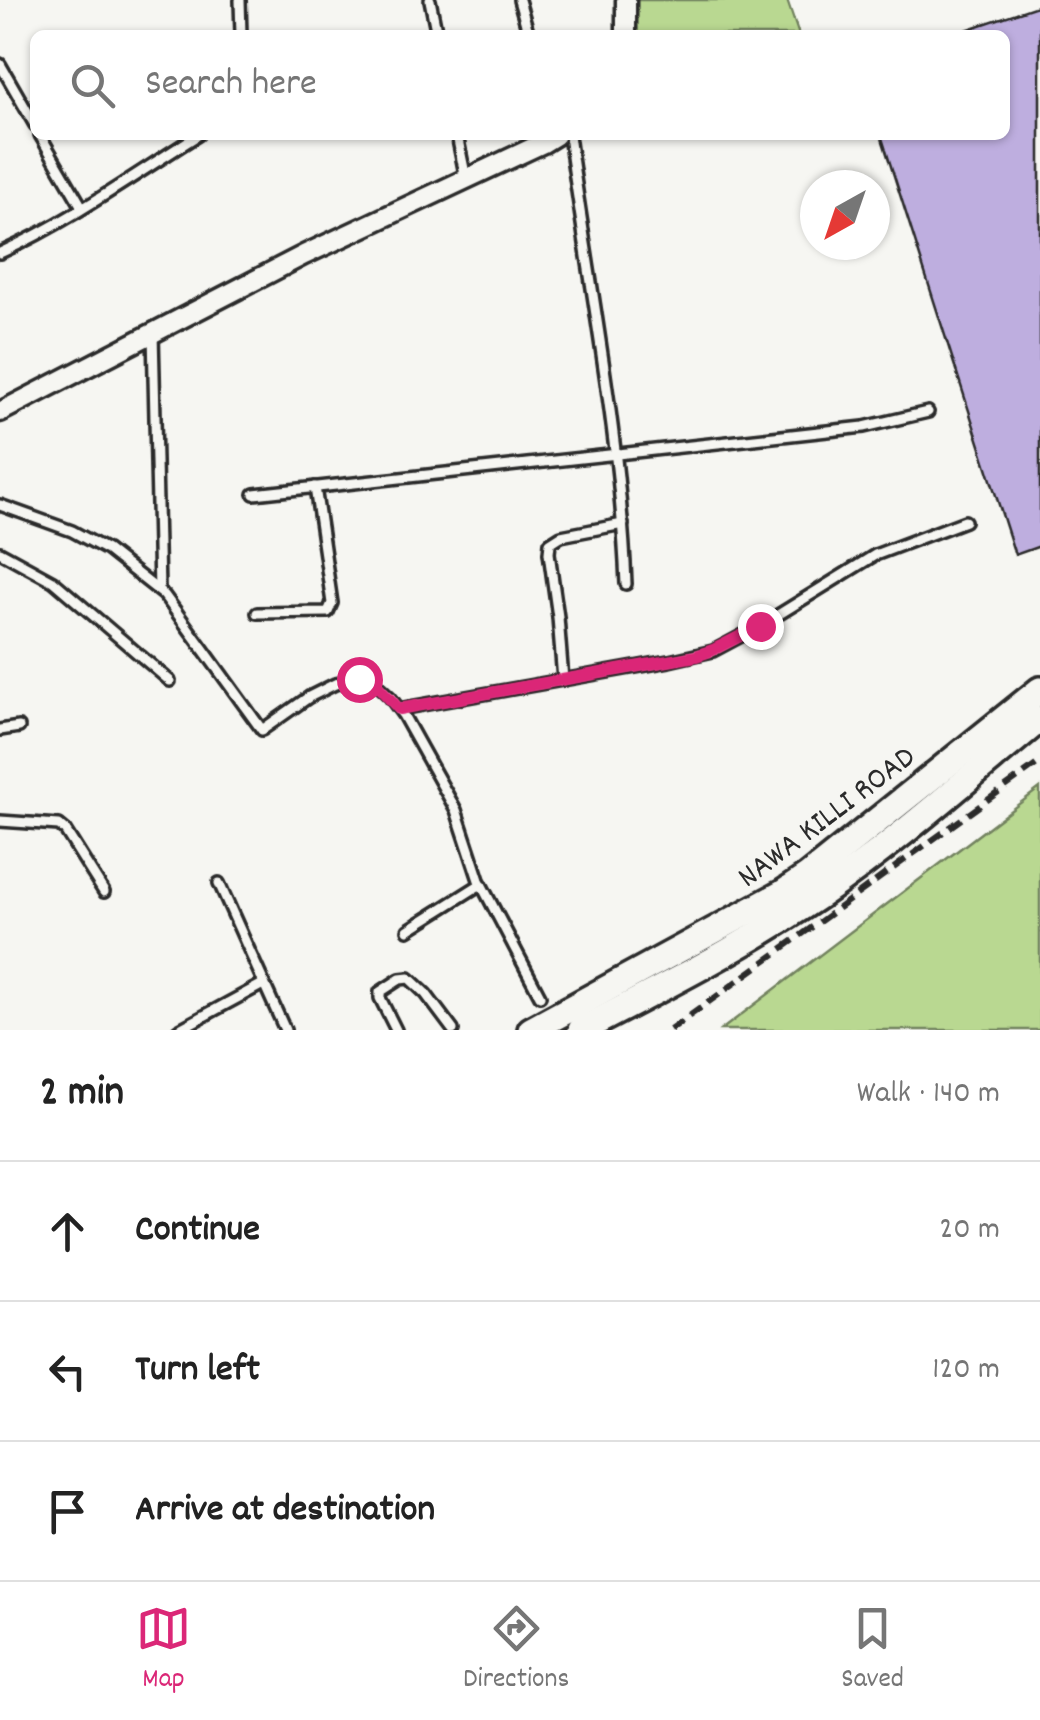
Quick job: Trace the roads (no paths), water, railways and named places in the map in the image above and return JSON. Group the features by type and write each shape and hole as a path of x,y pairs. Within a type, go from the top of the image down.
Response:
{"main road":[{"name":"NAWA KILLI ROAD","path":"530,1030 783,893 1040,690"},
{"name":"NAWA KILLI ROAD","path":"592,1028 819,895 1040,719"}],"street":[{"path":"626,0 626,30"},
{"path":"0,412 304,255 546,140"}],"lane":[{"path":"240,0 241,30"},
{"path":"430,0 436,30"},
{"path":"519,0 528,30"},
{"path":"0,64 30,117"},
{"path":"43,140 82,208"},
{"path":"0,252 82,208 190,140"},
{"path":"458,140 466,179"},
{"path":"571,140 624,524 626,584"},
{"path":"153,333 159,591"},
{"path":"254,494 864,428 928,412"},
{"path":"256,613 328,612 332,603 315,487"},
{"path":"0,505 72,530 107,550 164,595 262,730 335,684 359,679 375,683 399,709 456,810 481,884 540,996"},
{"path":"399,709 713,650 760,626 875,555 965,521"},
{"path":"563,680 550,542 561,536 624,524"},
{"path":"0,552 54,580 170,681"},
{"path":"0,730 19,727"},
{"path":"0,822 59,825 104,892"},
{"path":"219,884 285,1030"},
{"path":"408,930 481,884"},
{"path":"396,1030 380,992 400,979 409,978 426,994 449,1029"},
{"path":"178,1030 195,1026 263,984"}],"railway":[{"path":"670,1030 1040,762"}]}
